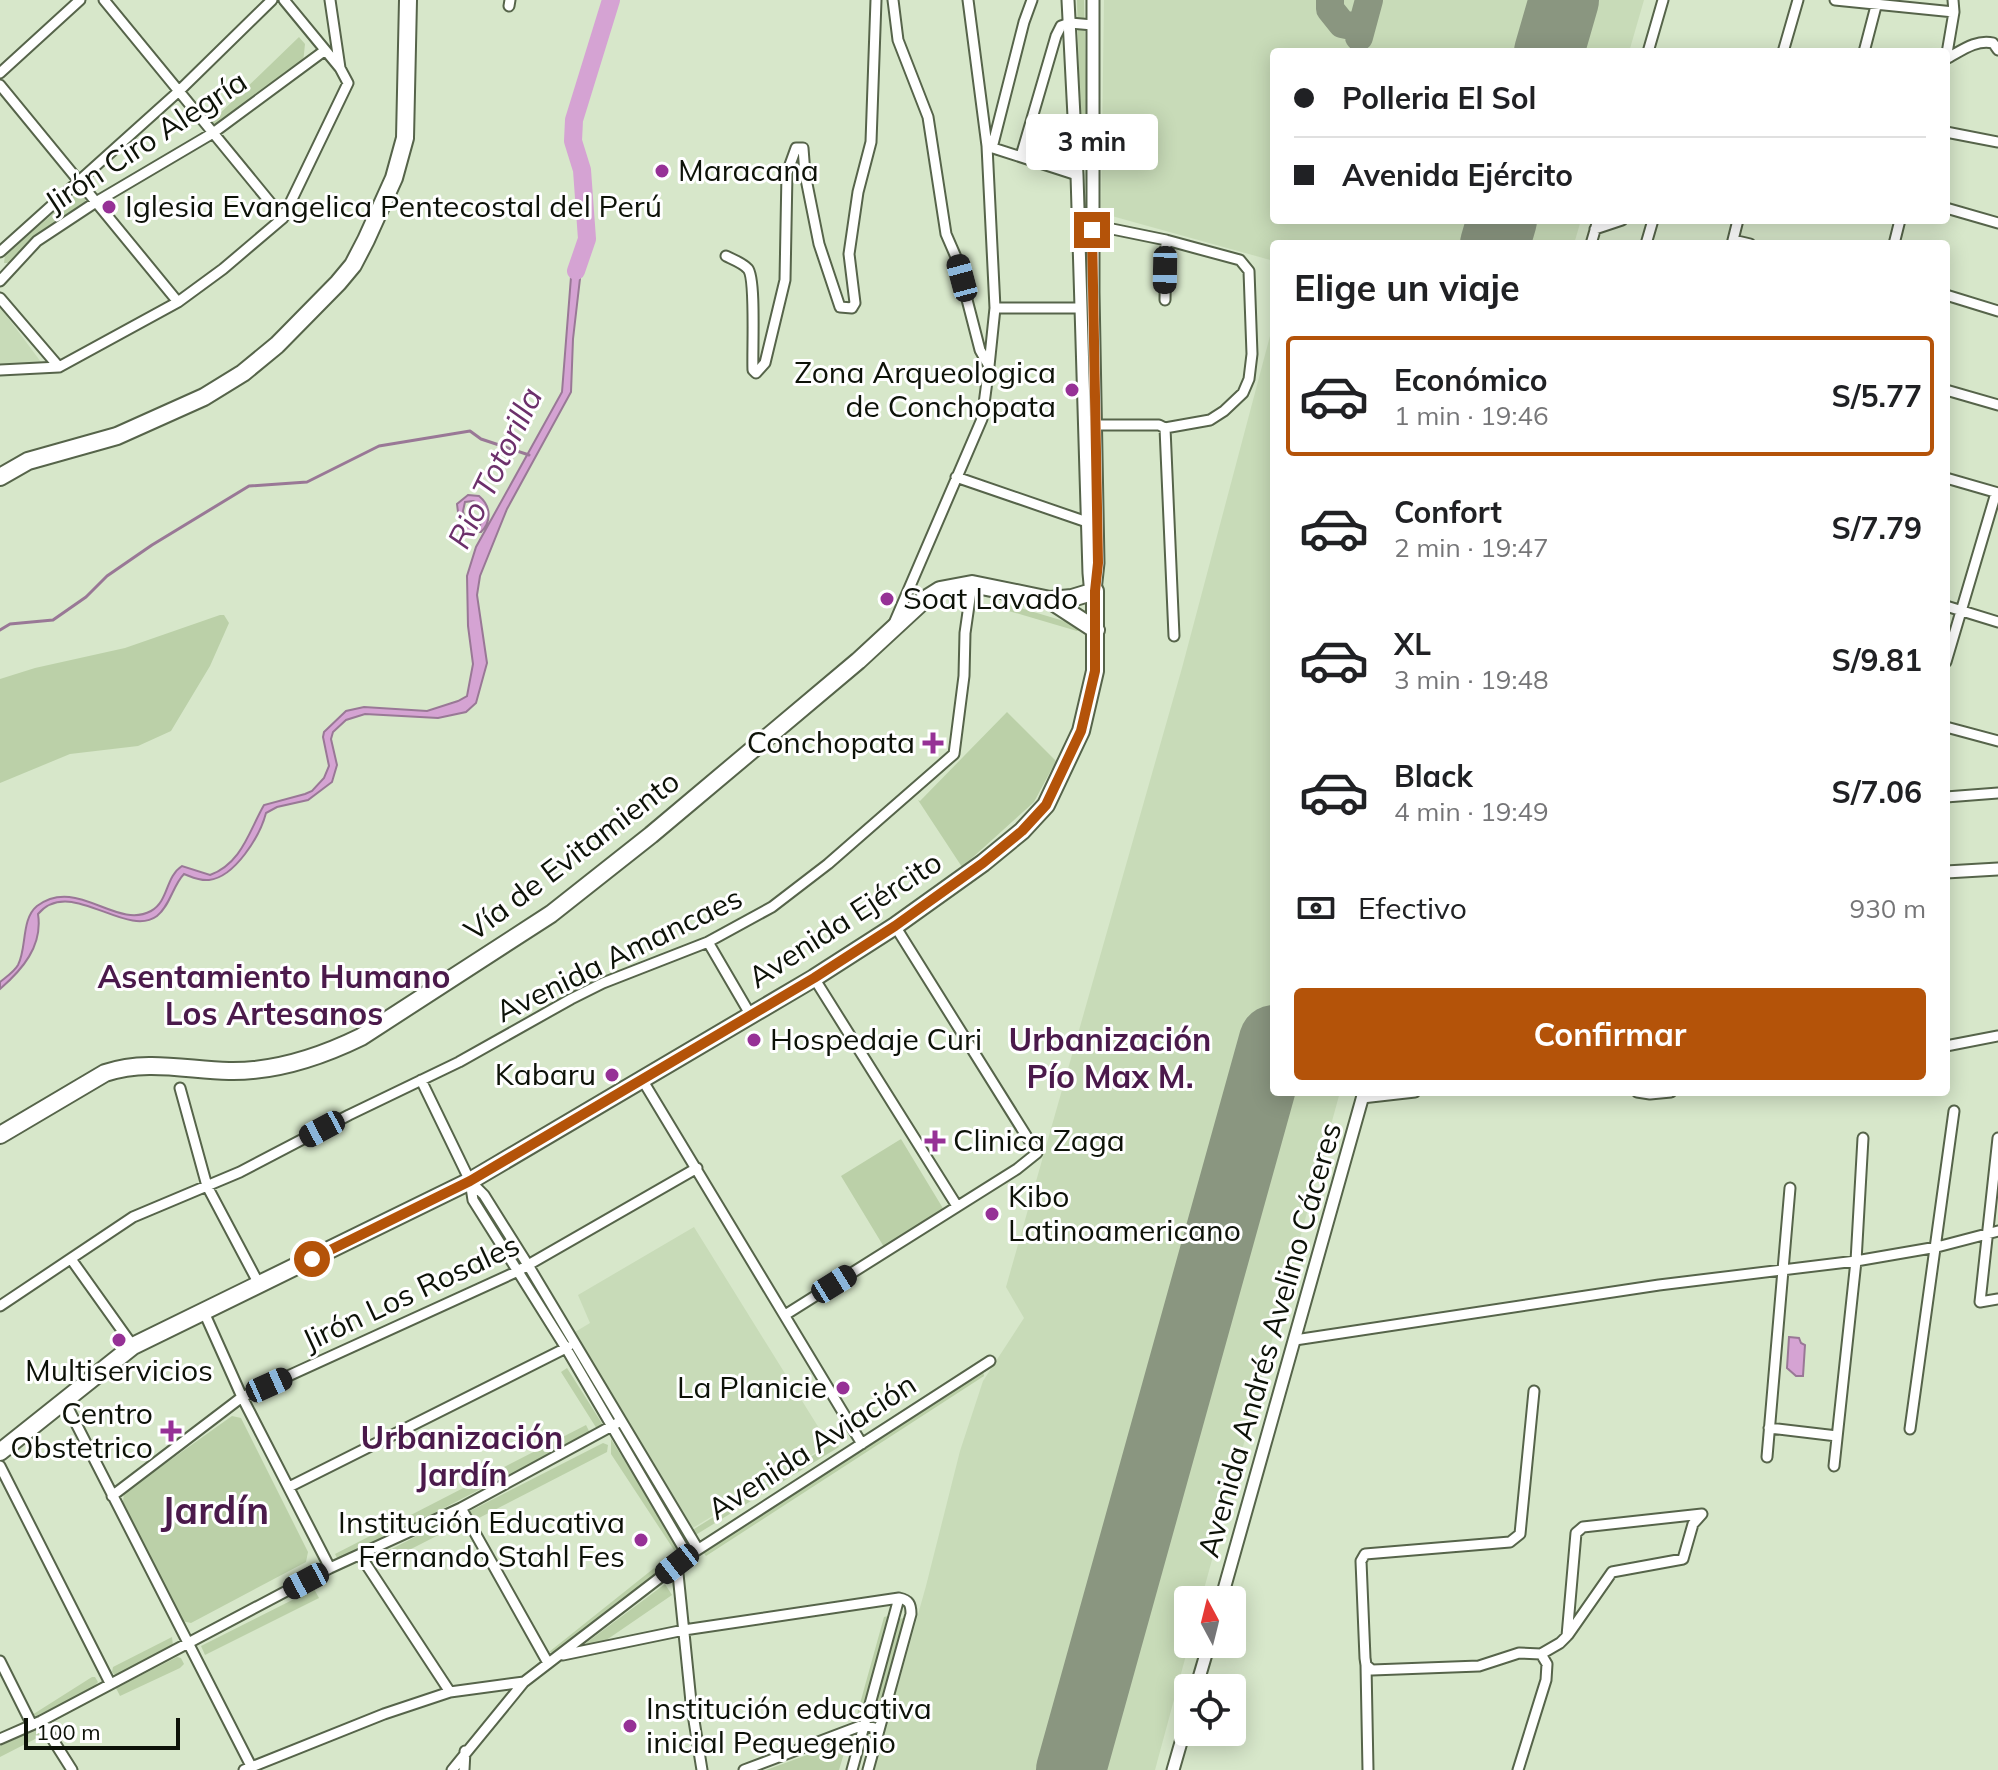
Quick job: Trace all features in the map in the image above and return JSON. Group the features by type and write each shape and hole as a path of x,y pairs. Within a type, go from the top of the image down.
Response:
{"highway":[{"path":"0,477 28,461 117,436 204,397 243,373 277,345 338,283 353,265 366,240 394,178 405,138 408,0"},
{"name":"Vía de Evitamiento","path":"0,1135 105,1073 118,1069 137,1065 167,1065 194,1070 266,1069 330,1053 361,1037 551,914 663,825 858,661 924,600 940,590 972,584 1050,600 1095,591"},
{"name":"Avenida Ejército","path":"0,1452 133,1346 470,1181 814,978 895,926 983,863 1022,831 1046,805 1081,731 1095,671 1095,591"},
{"name":"Vía de Evitamiento","path":"1050,600 1096,630"}],"street":[{"path":"0,73 80,0"},
{"path":"104,0 283,218"},
{"path":"0,252 179,91 272,0"},
{"path":"0,370 59,367 178,302 283,218 348,83 340,68 284,0"},
{"path":"330,0 340,68"},
{"path":"726,256 748,269 750,274 753,370 756,373 765,363 785,280 787,173 796,148 801,147 805,150 805,174 819,244 837,302 846,309 852,308 855,303 849,254 858,192 871,142 876,0"},
{"path":"893,0 898,40 928,117 946,234 956,257 980,350 989,366"},
{"path":"892,628 982,419 989,366 995,308 990,147 968,0"},
{"path":"990,147 1032,0"},
{"name":"Avenida Ejército","path":"1068,0 1081,308 1098,563 1095,591"},
{"name":"Avenida Ejército","path":"1093,0 1087,522 1090,584 1095,591"},
{"path":"1649,48 1663,0"},
{"path":"1784,48 1798,0"},
{"path":"1835,0 1954,12"},
{"path":"1948,48 1953,0"},
{"path":"1865,48 1876,6"},
{"path":"1021,156 1061,26 1070,23 1093,25"},
{"path":"1950,57 1986,41 1993,43 1998,50"},
{"name":"Jirón Ciro Alegría","path":"0,281 37,241 213,133 324,51"},
{"path":"0,85 178,302"},
{"path":"1950,133 1998,142"},
{"path":"990,147 1077,175"},
{"path":"1950,209 1998,223"},
{"path":"1078,222 1166,240 1240,260 1249,271 1252,329 1249,379 1243,393 1210,420 1165,428 1159,425 1090,425"},
{"path":"1165,300 1166,240"},
{"path":"1950,296 1998,311"},
{"path":"0,298 59,367"},
{"path":"995,308 1081,308"},
{"path":"1950,391 1998,405"},
{"path":"1165,428 1174,636"},
{"path":"956,477 1087,522"},
{"path":"1950,479 1997,493 1950,650"},
{"name":"Avenida Amancaes","path":"0,1306 133,1217 240,1172 482,1050 603,983 708,942 772,907 828,864 954,754 972,584"},
{"path":"1950,608 1998,622"},
{"path":"1950,728 1998,741"},
{"path":"1950,797 1998,793"},
{"path":"1950,872 1998,869"},
{"path":"785,1315 1017,1169 1037,1153 895,926"},
{"path":"708,942 750,1014"},
{"path":"814,978 957,1206"},
{"path":"1950,1045 1998,1036"},
{"path":"421,1080 470,1181 473,1200 516,1272 621,1421 698,1549"},
{"path":"643,1081 862,1444"},
{"path":"180,1088 207,1186 260,1286"},
{"name":"Avenida Andrés Avelino Cáceres","path":"1225,1586 1363,1096"},
{"path":"1910,1429 1954,1111"},
{"path":"1834,1466 1856,1261 1863,1138"},
{"path":"1998,1138 1993,1233 1980,1302 1998,1299"},
{"name":"Jirón Los Rosales","path":"112,1496 242,1397 516,1272 697,1168"},
{"path":"470,1181 484,1195 528,1265 611,1427 688,1556"},
{"path":"1767,1457 1790,1188"},
{"path":"1295,1340 1659,1285 1856,1261 1937,1247 1993,1233"},
{"path":"71,1259 133,1346"},
{"path":"203,1310 242,1397 330,1568"},
{"path":"289,1487 570,1346"},
{"name":"Avenida Aviación","path":"452,1770 524,1682 677,1564 990,1361"},
{"path":"1368,1770 1361,1561 1365,1554 1510,1542 1520,1534 1534,1391"},
{"path":"64,1400 188,1642 247,1768 384,1714 450,1692 524,1682"},
{"path":"0,1739 330,1568 461,1508 621,1421"},
{"path":"1769,1428 1837,1436"},
{"path":"0,1466 110,1683"},
{"path":"461,1508 548,1663"},
{"path":"1366,1665 1372,1670 1479,1666 1519,1653 1541,1654 1567,1636 1612,1572 1683,1559 1693,1524 1702,1514 1583,1527 1576,1533 1567,1636"},
{"path":"360,1555 450,1692"},
{"path":"677,1564 691,1702 702,1770"},
{"path":"852,1770 899,1598"},
{"path":"560,1656 684,1630 905,1599 911,1605 911,1614 868,1770"},
{"path":"1518,1770 1546,1680 1547,1664 1541,1654"},
{"path":"0,1661 36,1723 72,1770"},
{"path":"744,1770 863,1725 879,1729"},
{"path":"1173,1770 1180,1746"},
{"path":"464,1770 465,1751"}],"shaded area":[{"path":"1077,0 1084,0 1087,117 1083,120 1080,117"},
{"path":"1104,0 1644,0 1630,48 1270,48 1270,224 1580,224 1575,240 1270,240 1270,260 1101,213"},
{"path":"299,37 305,44 303,63 215,126 212,121"},
{"path":"78,192 85,197 86,206 46,231 11,263 4,263 5,255"},
{"path":"578,251 586,251 573,339 571,392 507,509 480,576 477,595 487,663 476,703 466,712 438,718 365,714 346,720 333,732 331,739 337,765 332,782 308,800 277,807 266,813 252,844 228,872 209,880 184,874 161,912 144,921 130,920 82,904 51,904 38,914 37,937 29,956 0,989 0,982 18,965 26,926 37,906 52,898 67,897 124,914 138,915 157,907 173,876 182,866 210,875 230,863 264,805 312,791 324,778 329,766 324,732 346,711 364,707 427,711 467,696 473,664 468,626 467,576 476,547 562,392 571,277"},
{"path":"0,307 41,362 0,365"},
{"path":"1270,336 1270,1096 1339,1096 1205,1586 1174,1586 1174,1658 1185,1658 1181,1674 1174,1674 1174,1700 1155,1770 874,1770 960,1451 983,1381 1024,1318 1006,1287 1182,668"},
{"path":"468,495 479,496 483,500 488,509 488,518 481,532 468,532 459,520 457,504","holes":["465,502 480,504 484,513 480,525 475,528 466,524 463,511"]},
{"path":"1003,603 1083,628 1077,631 1002,609"},
{"path":"224,615 229,623 210,666 171,731 138,746 70,754 0,783 0,679 125,648"},
{"path":"1007,712 1056,761 1034,802 962,867 918,800"},
{"path":"901,1139 944,1210 884,1247 841,1176"},
{"path":"694,1227 827,1441 826,1446 693,1528 575,1332 590,1323 578,1295"},
{"path":"1789,1337 1799,1338 1805,1345 1803,1376 1796,1376 1787,1368"},
{"path":"567,1368 603,1425 597,1429 561,1372"},
{"path":"983,1370 984,1376 706,1556 702,1551"},
{"path":"232,1416 241,1418 308,1552 306,1562 191,1623 182,1621 123,1502 124,1493"},
{"path":"586,1425 590,1433 339,1562 335,1554"},
{"path":"611,1439 677,1544 676,1553 611,1454"},
{"path":"836,1441 839,1447 689,1539 686,1534"},
{"path":"603,1443 608,1445 607,1452 475,1520 470,1511"},
{"path":"452,1518 456,1526 376,1567 372,1559"},
{"path":"663,1561 667,1568 554,1653 549,1652"},
{"path":"665,1584 672,1595 602,1643 578,1649"},
{"path":"314,1589 319,1598 205,1655 201,1646"},
{"path":"888,1616 863,1720 856,1718 884,1617"},
{"path":"899,1619 906,1621 879,1719 871,1717"},
{"path":"172,1637 173,1646 115,1675 112,1672 113,1667"},
{"path":"177,1657 184,1664 180,1668 120,1696 116,1688"},
{"path":"92,1677 98,1682 92,1689 36,1716 32,1715"},
{"path":"38,1729 41,1736 0,1757 0,1746"},
{"path":"848,1740 839,1770 766,1770"}],"waterway":[{"name":"Rio Totorilla","path":"576,271 587,239 582,170 573,141 574,120 611,0"},
{"path":"0,630 10,624 53,620 86,597 107,576 152,545 249,486 307,482 379,446 470,431 481,439 529,455"}],"taxiway":[{"path":"1330,0 1330,9 1342,24 1361,28"},
{"path":"1359,37 1369,0"}],"runway":[{"path":"1550,48 1564,0"},
{"path":"1496,240 1501,224"},
{"path":"1071,1770 1270,1054"}],"place":[{"name":"Maracana","path":"662,171"},
{"name":"Iglesia Evangelica Pentecostal del Perú","path":"109,207"},
{"name":"Zona Arqueologica de Conchopata","path":"1072,390"},
{"name":"Soat Lavado","path":"887,599"},
{"name":"Conchopata","path":"933,743"},
{"name":"Hospedaje Curi","path":"754,1040"},
{"name":"Kabaru","path":"612,1075"},
{"name":"Clinica Zaga","path":"935,1141"},
{"name":"Kibo Latinoamericano","path":"992,1214"},
{"name":"Multiservicios","path":"119,1340"},
{"name":"La Planicie","path":"843,1388"},
{"name":"Centro Obstetrico","path":"171,1431"},
{"name":"Institución Educativa Fernando Stahl Fes","path":"641,1540"},
{"name":"Institución educativa inicial Pequegenio","path":"630,1726"}],"district":[{"name":"Asentamiento Humano Los Artesanos","path":"274,996"},
{"name":"Urbanización Pío Max M.","path":"1110,1058"},
{"name":"Urbanización Jardín","path":"462,1456"},
{"name":"Jardín","path":"215,1511"}],"route":[{"path":"312,1259 470,1181 814,978 895,926 983,863 1022,831 1046,805 1081,731 1095,671 1098,563 1092,230"}]}
